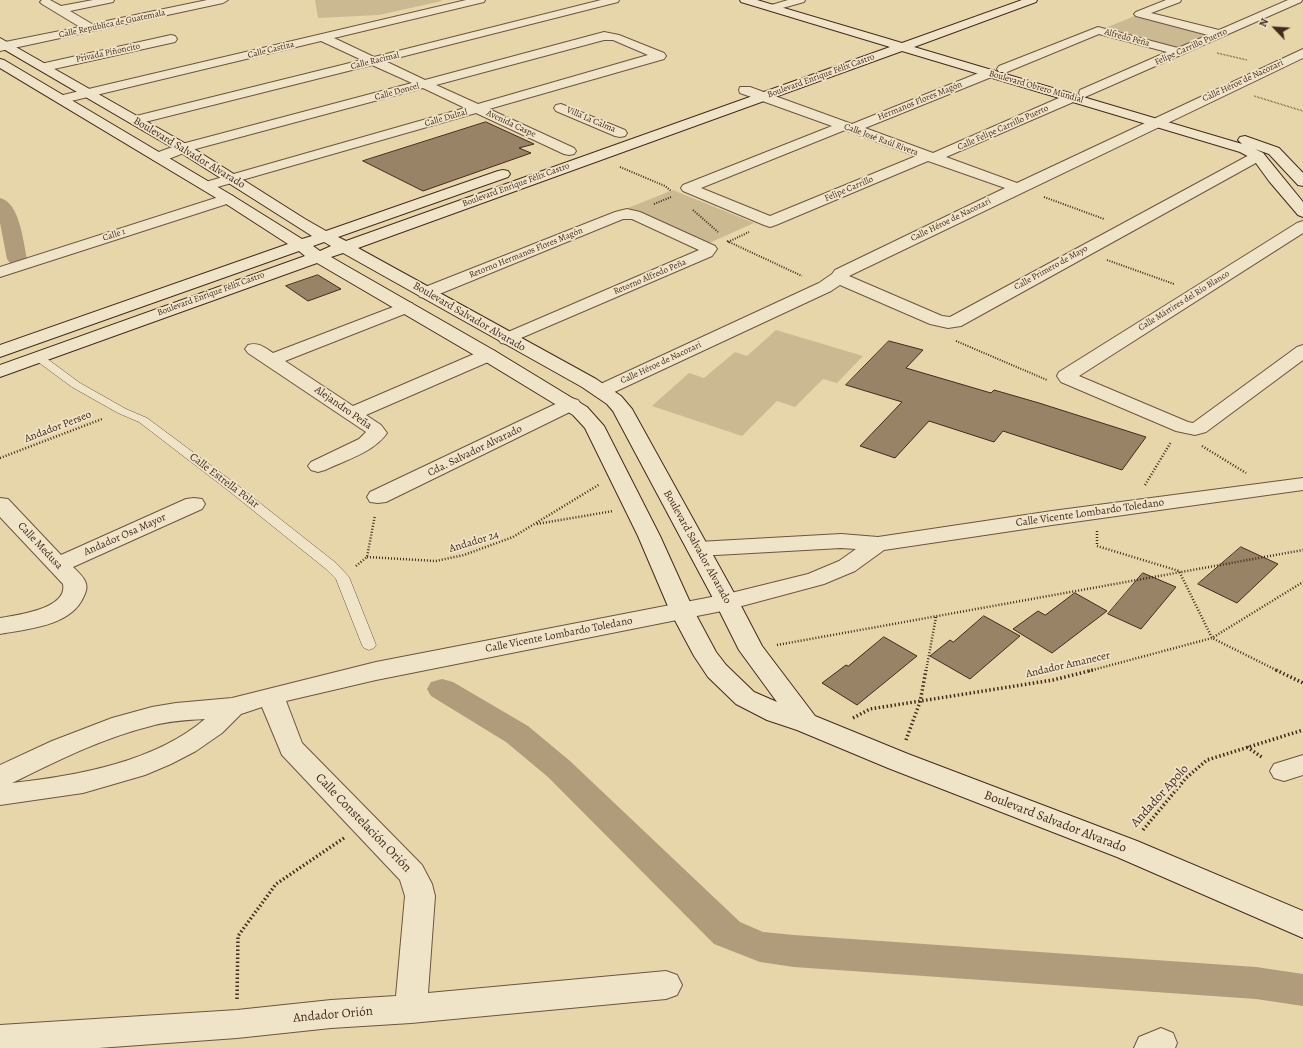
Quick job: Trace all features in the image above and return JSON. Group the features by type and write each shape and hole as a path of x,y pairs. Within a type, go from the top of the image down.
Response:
{"street":[{"path":"60,10 109,0"},
{"name":"Calle República de Guatemala","path":"2,45 223,0"},
{"name":"Calle Castiza","path":"63,99 480,0"},
{"name":"Calle Racimal","path":"136,120 614,0"},
{"name":"Boulevard Obrero Mundial","path":"745,0 775,4 898,42 990,73 1031,81 1161,120 1245,149 1258,156 1274,178 1303,212"},
{"path":"775,4 800,0"},
{"name":"Boulevard Enrique Félix Castro","path":"0,371 763,96 999,0"},
{"name":"Boulevard Enrique Félix Castro","path":"649,123 745,90 1032,0"},
{"path":"1176,0 1140,14 1220,34"},
{"name":"Felipe Carrillo Puerto","path":"1079,95 1297,0"},
{"path":"46,2 90,28"},
{"name":"Alfredo Peña","path":"1003,69 1098,30 1179,52"},
{"name":"Calle Doncel","path":"158,156 604,36 610,36"},
{"name":"Calle Dulzal","path":"207,186 660,56 610,36"},
{"name":"Avenida Caspe","path":"322,37 478,109 575,148"},
{"name":"Privada Piñoncito","path":"44,67 171,40"},
{"name":"Boulevard Obrero Mundial","path":"898,42 1003,69 1031,81"},
{"name":"Boulevard Salvador Alvarado","path":"2,45 44,67 184,148 299,222 602,391 614,400 622,409 727,602 751,650 816,727"},
{"name":"Calle Héroe de Nacozari","path":"602,391 825,287 840,277 841,274 1018,188 1303,53"},
{"name":"Boulevard Salvador Alvarado","path":"0,63 158,156 317,256 571,404 588,418 594,426 618,473 682,611 706,656 717,671 745,698 776,713 816,727 898,761 1126,849 1303,925"},
{"name":"Hermanos Flores Magón","path":"847,128 990,73"},
{"name":"Calle José Raúl Rivera","path":"745,90 847,128 1018,188"},
{"name":"Calle Felipe Carrillo Puerto","path":"930,157 1079,95"},
{"name":"Villa La Calma","path":"561,108 620,133"},
{"name":"Boulevard Obrero Mundial","path":"1161,120 1264,146 1274,151 1303,182"},
{"path":"600,140 635,128"},
{"path":"688,188 847,128"},
{"name":"Boulevard Enrique Félix Castro","path":"547,158 575,148"},
{"name":"Calle Primero de Mayo","path":"840,277 843,280 936,320 948,323 954,322 1258,156"},
{"name":"Felipe Carrillo","path":"770,222 930,157"},
{"name":"Boulevard Enrique Félix Castro","path":"0,351 517,169"},
{"path":"688,188 770,222"},
{"name":"Calle 1","path":"0,272 228,199"},
{"path":"627,214 635,216 709,249"},
{"name":"Retorno Hermanos Flores Magón","path":"426,292 620,215 627,214"},
{"name":"Calle Mártires del Río Blanco","path":"1303,226 1067,374 1066,377 1183,427 1195,429 1199,428 1303,351"},
{"name":"Retorno Alfredo Peña","path":"507,339 706,253 709,249"},
{"path":"373,288 400,278"},
{"path":"272,360 406,307"},
{"name":"Alejandro Peña","path":"254,349 374,429 377,433 366,443 318,466"},
{"path":"352,414 488,355"},
{"path":"510,369 538,356"},
{"name":"Cda. Salvador Alvarado","path":"378,497 571,404"},
{"name":"Calle Vicente Lombardo Toledano","path":"698,549 841,541 878,544 1303,484"},
{"name":"Calle Medusa","path":"0,504 74,582 75,590 70,600 63,607 52,614 36,619 0,626"},
{"name":"Andador Osa Mayor","path":"57,565 194,504"},
{"name":"Calle Vicente Lombardo Toledano","path":"0,777 61,748 121,725 152,716 176,712 232,707 271,696 376,671 727,602 816,579 847,566 878,544"},
{"name":"Calle Constelación Orión","path":"271,696 291,748 412,873 420,896 411,1009"},
{"name":"Calle Vicente Lombardo Toledano","path":"0,795 93,781 142,766 172,753 206,731 232,707"},
{"name":"Andador Orión","path":"0,1040 237,1024 330,1014 411,1009 666,985"}],"lane":[{"name":"Calle Estrella Polar","path":"38,357 76,385 122,411 143,420 233,488 331,566 342,577 369,645"}],"path":[{"path":"1192,46 1274,67"},
{"path":"1227,89 1303,111"},
{"path":"627,214 676,195 688,188"},
{"path":"1018,188 1126,227"},
{"path":"709,249 729,242 770,222"},
{"path":"1082,251 1197,292"},
{"name":"Andador Perseo","path":"0,458 122,411"},
{"path":"1143,489 1174,437"},
{"name":"Andador 24","path":"367,557 436,561 464,555 513,537 618,473"},
{"path":"342,577 367,557 378,497"},
{"name":"Andador 24","path":"534,524 634,507"},
{"path":"1099,512 1097,546 1179,571 1212,638 1303,683"},
{"path":"751,650 1179,571 1303,550"},
{"name":"Andador Amanecer","path":"816,727 870,709 1053,680 1212,638 1303,582"},
{"path":"898,761 920,702 936,617"},
{"name":"Andador Apolo","path":"1126,849 1186,778 1207,760 1303,730"},
{"path":"237,1024 238,936 276,884 364,824"}],"shaded area":[{"path":"315,0 442,1 379,15 318,18"},
{"path":"1137,15 1209,34 1177,48 1103,29"},
{"path":"673,190 754,223 709,243 628,208"},
{"path":"776,330 863,356 837,383 823,379 795,407 777,401 742,436 652,406 689,373 704,378 735,352 747,356"}],"building":[{"path":"486,122 534,144 519,148 531,153 423,191 363,161"},
{"path":"318,275 341,289 308,301 286,286"},
{"path":"889,341 923,350 906,368 991,393 994,390 1146,437 1122,470 1003,431 994,442 929,421 895,458 860,446 902,402 846,385"},
{"path":"1241,547 1278,564 1237,603 1198,584"},
{"path":"1143,573 1176,587 1141,629 1108,614"},
{"path":"1075,593 1107,611 1052,653 1013,629 1038,611 1045,615"},
{"path":"984,616 1020,636 970,679 930,656 950,640 953,642"},
{"path":"884,637 917,656 857,705 822,683 846,665 848,666"}],"waterway":[{"path":"0,203 7,212 17,259"},
{"path":"442,689 517,734 559,769 727,933 760,947 794,951 1256,983 1303,990"}]}
